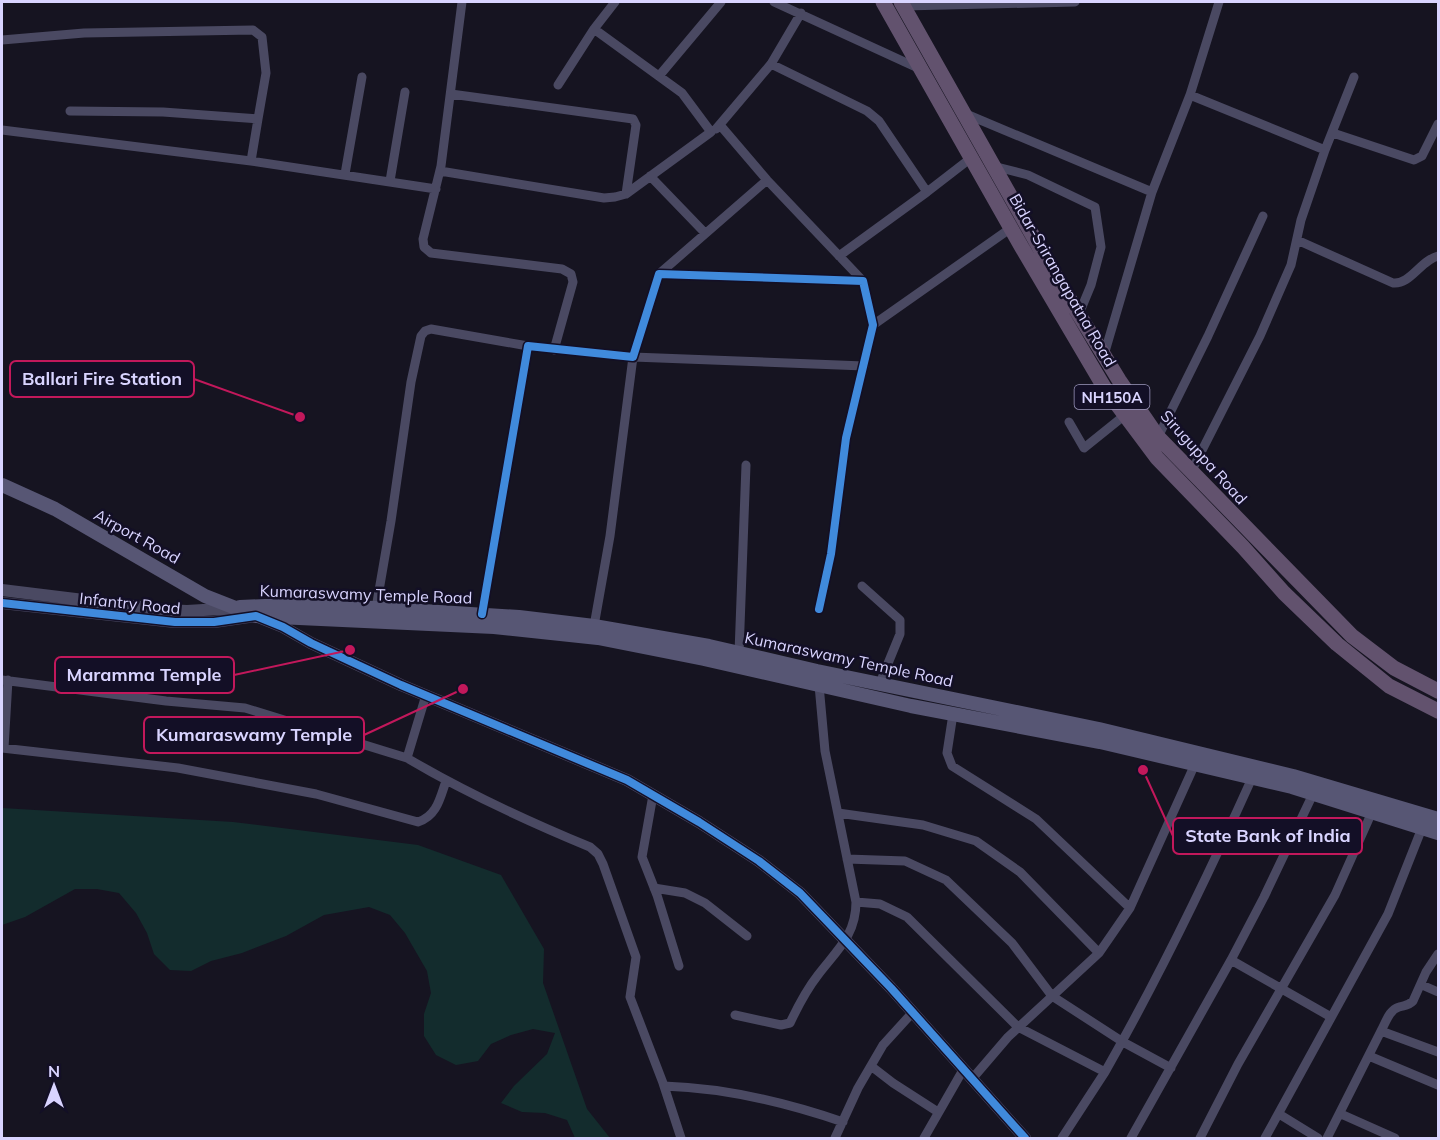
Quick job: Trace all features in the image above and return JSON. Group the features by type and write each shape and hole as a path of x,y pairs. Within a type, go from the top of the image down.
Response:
{"highway":[{"name":"Bidar-Srirangapatna Road","path":"883,2 929,67 971,158 1104,387 1157,458 1324,633 1389,686 1438,711"},
{"name":"Siruguppa Road","path":"902,4 929,67 964,113 1079,314 1158,437 1352,636 1394,668 1438,691"}],"main road":[{"name":"Airport Road","path":"2,485 55,509 206,596 256,616"},
{"name":"Kumaraswamy Temple Road","path":"238,608 288,605 376,608 482,614 594,626 738,652 1099,729 1293,776 1438,819"},
{"name":"Kumaraswamy Temple Road","path":"256,616 494,627 598,638 953,714 1100,742 1195,764 1313,794 1438,833"}],"street":[{"path":"462,2 440,171 423,239 424,247 431,253 562,269 571,274 573,282 554,350"},
{"path":"558,85 594,29 615,2"},
{"path":"659,76 721,2"},
{"path":"774,2 929,67"},
{"path":"902,4 1075,2"},
{"path":"1104,355 1152,192 1190,95 1218,2"},
{"path":"440,171 604,198 626,194 720,125 771,64 801,13"},
{"path":"594,29 682,93 711,132"},
{"path":"2,40 84,33 253,30 262,37 266,73 251,161"},
{"path":"771,64 867,111 879,121 927,192"},
{"path":"345,174 362,77"},
{"path":"1191,472 1260,336 1291,266 1301,220 1325,150 1354,77"},
{"path":"390,182 405,92"},
{"path":"451,94 633,119 636,125 626,194"},
{"path":"1190,95 1325,150"},
{"path":"70,111 163,112 258,119"},
{"path":"964,113 1152,192"},
{"path":"1333,133 1414,160 1422,156 1438,124"},
{"path":"720,125 767,180 863,281 873,325 846,438 831,554 819,609"},
{"path":"2,130 251,161 436,189"},
{"path":"839,256 971,158"},
{"path":"993,166 1028,175 1095,207 1101,247 1091,285 1079,314"},
{"path":"650,176 705,233"},
{"path":"594,626 610,536 633,357 659,274 767,180"},
{"path":"1158,437 1208,336 1263,216"},
{"path":"873,325 1011,228"},
{"path":"1297,240 1393,283 1400,284 1424,263 1438,256"},
{"path":"659,274 863,281"},
{"path":"376,608 411,382 421,336 425,331 431,329 554,350 633,357 864,366"},
{"path":"482,614 528,346"},
{"path":"1069,422 1084,448 1125,414"},
{"path":"738,652 747,465"},
{"path":"862,586 900,620 900,634 880,683"},
{"name":"Infantry Road","path":"2,590 165,610 238,608"},
{"name":"Infantry Road","path":"2,603 175,622 214,622 256,616"},
{"path":"256,616 426,695 627,780 699,822 759,861 800,893 912,1012 1025,1138"},
{"path":"446,781 434,813 428,819 418,822 316,794 178,768 3,748 4,680 166,701 245,708 407,758 446,781 531,823 590,848 598,854 603,864 636,957 630,996 681,1138"},
{"path":"735,1015 781,1026 790,1023 817,976 846,941 856,918 856,902 825,752 819,685"},
{"path":"407,758 426,695"},
{"path":"953,714 946,753 952,766 1036,819 1130,908"},
{"path":"924,1138 938,1112 967,1074 1099,953 1130,908 1195,764"},
{"path":"1062,1138 1123,1042 1213,864 1252,778"},
{"path":"1131,1138 1231,960 1313,794"},
{"path":"653,795 642,857 679,966"},
{"path":"1200,1138 1238,1064 1335,895 1372,812"},
{"path":"838,813 923,825 976,841 1020,872 1099,953"},
{"path":"1265,1138 1388,914 1422,828"},
{"path":"847,859 905,861 946,880 1012,943 1052,996 1123,1042 1171,1068"},
{"path":"654,888 685,893 705,903 747,936"},
{"path":"856,902 880,904 907,917 1018,1027 1105,1072"},
{"path":"1327,1138 1391,1012 1396,1007 1410,1005 1426,972 1438,954"},
{"path":"1231,960 1331,1017"},
{"path":"1422,984 1438,992"},
{"path":"835,1138 883,1046 912,1012"},
{"path":"1381,1031 1438,1052"},
{"path":"1369,1056 1438,1085"},
{"path":"871,1066 938,1112"},
{"path":"664,1086 710,1089 774,1101 843,1122"},
{"path":"1279,1114 1318,1138"},
{"path":"1341,1114 1395,1138"}],"green space":[{"path":"2,808 233,822 418,845 501,875 544,949 543,983 587,1109 610,1138 575,1138 567,1120 545,1113 522,1112 501,1103 514,1086 547,1054 555,1033 533,1029 511,1035 491,1044 478,1061 456,1065 436,1055 424,1036 424,1014 431,993 427,971 405,933 390,915 369,907 324,915 286,936 242,953 211,961 191,971 170,970 154,954 147,933 136,913 119,893 97,889 75,889 25,917 2,925"}],"cycle path":[{"path":"482,614 528,346 633,357 659,274 863,281 873,325 846,438 831,554 819,609"},
{"path":"2,603 175,622 214,622 256,616 401,685 627,780 699,822 759,861 800,893 891,988 1025,1138"}],"place":[{"name":"Ballari Fire Station","path":"300,417"},
{"name":"Maramma Temple","path":"350,650"},
{"name":"Kumaraswamy Temple","path":"463,689"},
{"name":"State Bank of India","path":"1143,770"}]}
